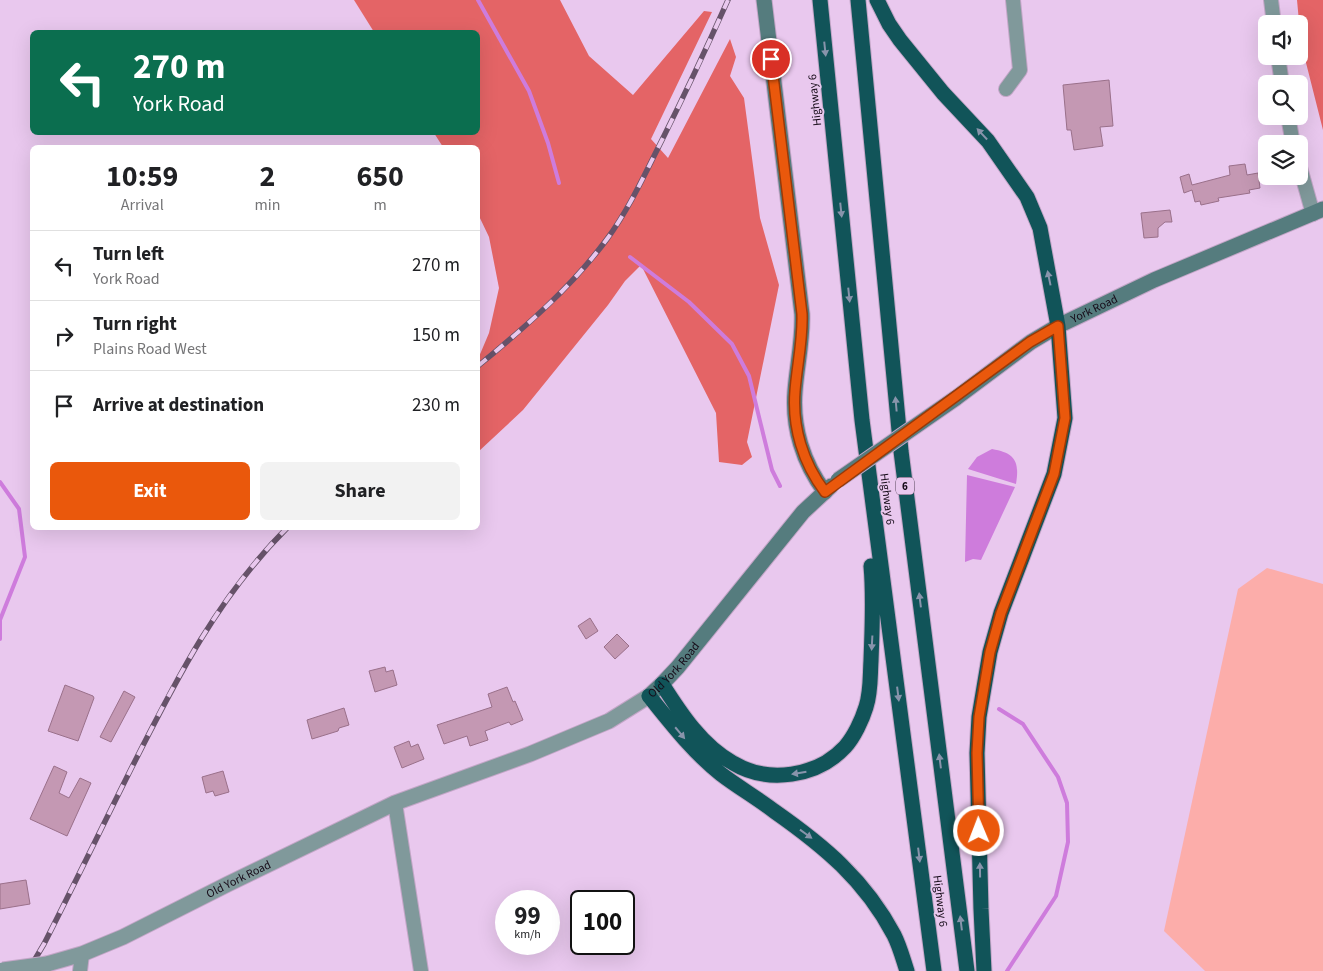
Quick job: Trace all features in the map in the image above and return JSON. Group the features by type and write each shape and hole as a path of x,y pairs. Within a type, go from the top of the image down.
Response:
{"highway":[{"name":"Highway 6","path":"820,0 862,420 934,971"},
{"name":"Highway 6","path":"858,0 901,451 967,971"},
{"path":"877,0 889,24 900,40 943,93 988,141 1027,197 1040,228 1058,326 1065,418 1054,474 1001,613 990,652 979,717 977,753 984,971"},
{"path":"662,684 702,739 727,760 751,772 789,774 808,772 827,761 845,747 857,728 866,706 872,644 874,598 862,420"},
{"path":"649,696 693,749 720,774 818,842 844,865 862,885 880,910 895,937 908,971"}],"main road":[{"path":"764,0 802,314 802,345 795,389 795,420 808,466 825,492"},
{"name":"York Road","path":"838,480 956,398 1030,342 1058,326 1154,280 1318,212"},
{"name":"Old York Road","path":"649,696 662,684 803,512 838,480"}],"street":[{"path":"1006,89 1020,70 1013,0"},
{"path":"1271,0 1273,15"},
{"path":"1307,185 1318,212"},
{"name":"Old York Road","path":"2,970 47,964 82,954 123,938 228,884 395,803 530,754 609,721 649,696"},
{"path":"395,803 421,971"},
{"path":"80,971 82,954"}],"shaded area":[{"path":"354,0 560,0 589,56 633,95 704,11 712,12 651,139 668,158 730,39 736,57 730,76 744,98 760,218 779,285 747,442 752,457 742,465 719,462 716,413 641,265 625,281 608,305 523,410 480,450 480,354 489,333 499,288 489,237 480,218 480,145 442,145 435,135 480,135 480,30 373,30"},
{"path":"1297,0 1323,0 1323,130 1307,65 1308,15 1298,15"},
{"path":"992,449 1006,453 1014,459 1017,469 1016,484 968,469 977,457"},
{"path":"967,475 1015,487 981,560 973,559 965,562"},
{"path":"1267,568 1323,584 1323,971 1205,971 1164,931 1238,589"}],"building":[{"path":"1109,80 1113,126 1100,127 1103,146 1074,150 1071,130 1067,130 1063,85"},
{"path":"1245,164 1247,175 1258,173 1258,185 1260,188 1249,190 1250,193 1218,198 1219,201 1201,205 1200,201 1195,202 1192,190 1184,193 1180,177 1189,174 1192,185 1230,175 1229,166"},
{"path":"1170,210 1172,222 1165,222 1158,228 1158,237 1144,238 1141,213"},
{"path":"590,618 598,631 586,639 578,626"},
{"path":"617,634 629,646 615,659 604,647"},
{"path":"385,667 386,672 393,670 397,685 375,692 369,671"},
{"path":"65,685 94,698 78,741 48,731"},
{"path":"507,687 523,720 511,725 509,722 485,731 488,740 470,746 467,736 444,744 437,725 492,707 488,694"},
{"path":"124,691 135,697 111,742 100,737"},
{"path":"344,708 349,725 339,728 338,731 312,739 307,720"},
{"path":"409,741 411,747 418,744 424,759 402,768 394,747"},
{"path":"54,766 67,772 59,793 69,798 80,778 91,783 67,836 30,819"},
{"path":"223,771 229,792 215,796 213,791 206,793 202,777"},
{"path":"26,880 30,904 0,909 0,884"}],"waterway":[{"path":"478,0 529,91 548,143 559,183"},
{"path":"630,257 689,302 732,344 749,376 772,470 780,486"},
{"path":"0,482 19,509 25,557 0,620 0,639"},
{"path":"999,709 1023,724 1058,777 1067,803 1068,842 1056,896 1007,971"}],"railway":[{"path":"480,364 530,322 562,291 593,257 615,228 649,166 728,0"},
{"path":"28,971 44,944 164,705 199,643 239,583 285,530"}],"route":[{"path":"771,59 802,314 802,345 794,404 795,420 808,466 825,492 838,480 956,398 1030,342 1058,326 1065,418 1054,474 1001,613 990,652 979,717 977,753 979,831"}]}
